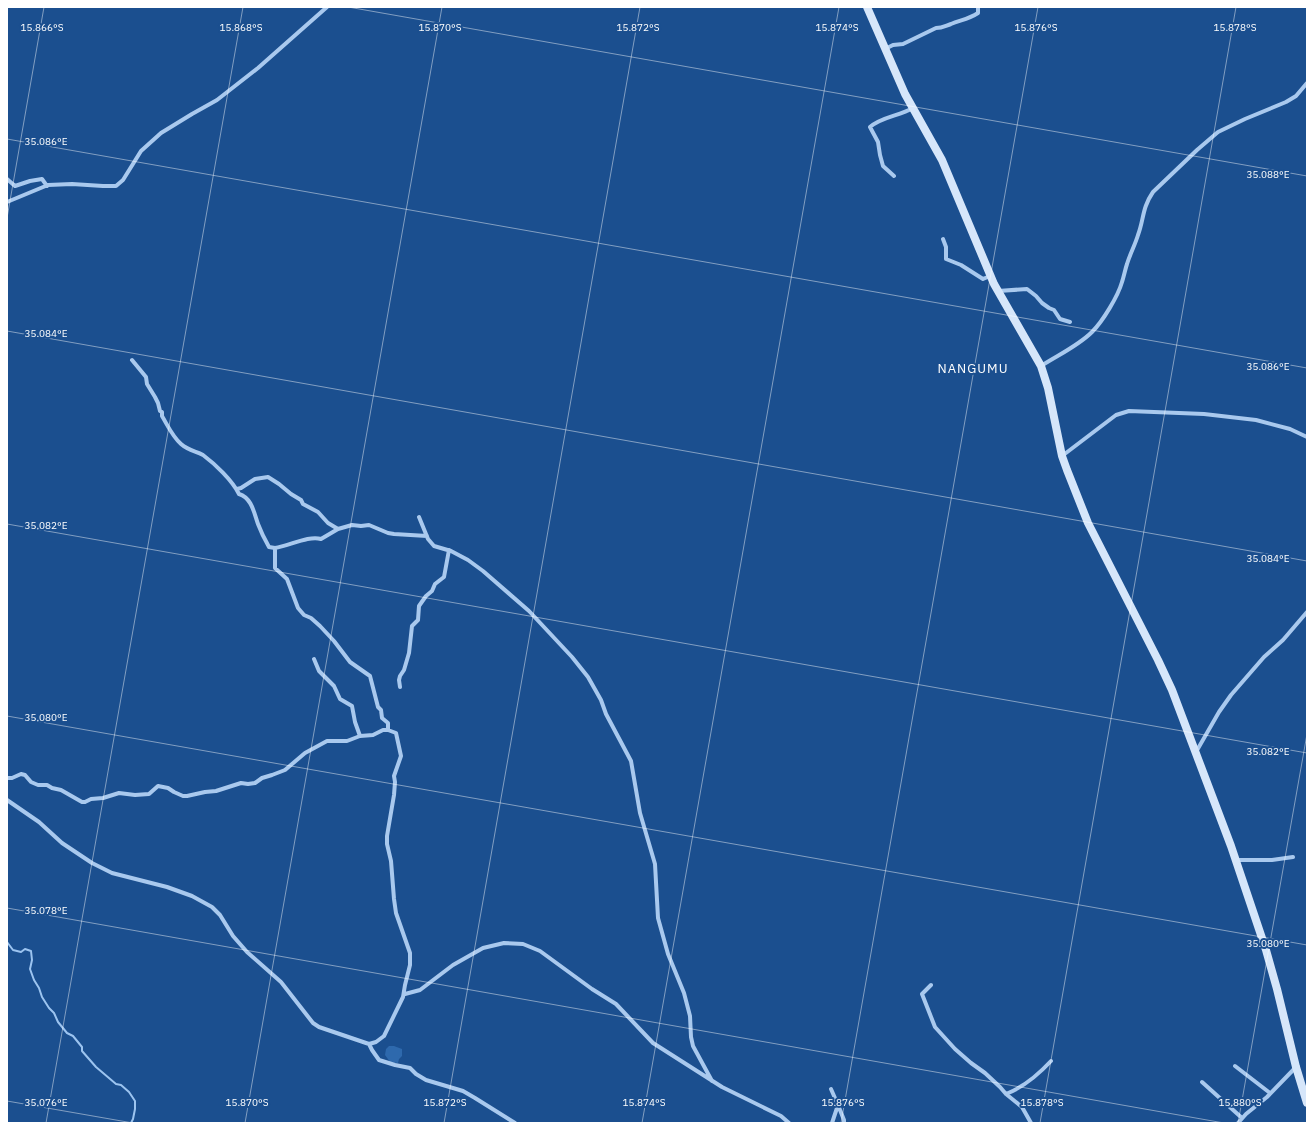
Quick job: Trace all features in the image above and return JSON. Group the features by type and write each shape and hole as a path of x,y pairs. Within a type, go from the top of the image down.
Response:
{"street":[{"path":"7,202 47,186 72,184 116,186 123,180 142,151 161,133 216,100 258,68 327,7"},
{"path":"867,7 913,108 942,160 997,291 1041,366 1048,388 1062,456 1088,523 1166,675 1236,860 1278,989 1296,1067 1307,1103"},
{"path":"885,49 903,44 936,28 942,28 971,17 978,13 978,7"},
{"path":"1041,366 1079,342 1092,331 1103,318 1119,291 1126,266 1141,226 1144,208 1153,192 1218,132 1286,102 1296,96 1307,83"},
{"path":"894,176 884,166 880,155 878,142 870,127 876,122 899,115 913,108"},
{"path":"7,179 15,186 42,179 47,186"},
{"path":"944,239 946,259 961,265 983,278 990,276"},
{"path":"997,291 1026,289 1036,296 1042,303 1054,310 1060,319 1070,322"},
{"path":"132,360 146,377 147,384 158,403 162,416 175,438 186,448 201,454 220,470 237,489 239,494 244,495 251,504 258,524 269,547 275,548 317,538 322,539 338,529 352,525 369,525 394,534 427,536"},
{"path":"1062,456 1116,415 1129,411 1204,414 1256,420 1290,429 1307,437"},
{"path":"237,489 255,479 268,477 301,500 303,504 318,512 338,529"},
{"path":"420,517 427,536 434,546 448,550 468,560 529,611 572,657 591,683 601,700 609,722 628,754 633,768 643,824 655,864 658,918 668,954 684,993 690,1016 693,1046 712,1081"},
{"path":"275,548 275,568 286,579 298,608 304,615 311,618 320,626 350,662 370,676 378,707 381,710 382,718 388,724 388,730"},
{"path":"400,687 399,680 404,670 409,653 412,626 418,620 419,606 426,596 432,591 435,584 444,577 448,550"},
{"path":"1196,753 1230,695 1260,661 1283,640 1307,612"},
{"path":"314,659 321,673 334,686 340,699 352,706 355,722 360,736"},
{"path":"7,778 12,778 21,774 25,775 31,782 38,785 47,785 61,790 82,802 91,799 103,798 118,793 135,795 149,794 158,786 168,788 183,796 190,796 216,791 242,783 255,783 262,778 285,770 305,753 327,741 347,742 360,736 373,735 383,730 396,733 401,756 394,776 394,799 387,836 387,844 391,861 396,913 411,959 405,985 405,994 384,1036 376,1042 369,1044 326,1030 313,1023 281,982 247,952 233,936 220,915 212,907 186,894 167,887 112,873 92,864 62,843 40,822 7,800"},
{"path":"1236,860 1272,860 1293,858"},
{"path":"405,994 420,990 453,965 483,948 504,943 523,944 540,951 592,989 616,1004 653,1043 712,1081 781,1116 789,1123"},
{"path":"931,985 922,994 935,1027 955,1049 985,1073 1006,1094 1022,1107 1031,1123"},
{"path":"369,1044 379,1060 410,1068 426,1080 463,1092 515,1123"},
{"path":"1006,1094 1018,1089 1035,1077 1051,1061"},
{"path":"1235,1066 1270,1093"},
{"path":"1238,1123 1296,1067"},
{"path":"1202,1082 1242,1118"},
{"path":"831,1089 844,1123"},
{"path":"832,1123 838,1105"}],"shaded area":[{"path":"389,1046 402,1049 402,1056 398,1063 390,1062 385,1055 386,1049"}],"waterway":[{"path":"7,942 13,950 21,952 25,949 31,951 32,960 30,969 34,980 42,997 54,1013 58,1022 67,1033 73,1036 82,1047 82,1051 96,1067 116,1084 121,1085 129,1092 135,1101 135,1109 131,1123"}],"district":[{"name":"NANGUMU","path":"973,368"}]}
